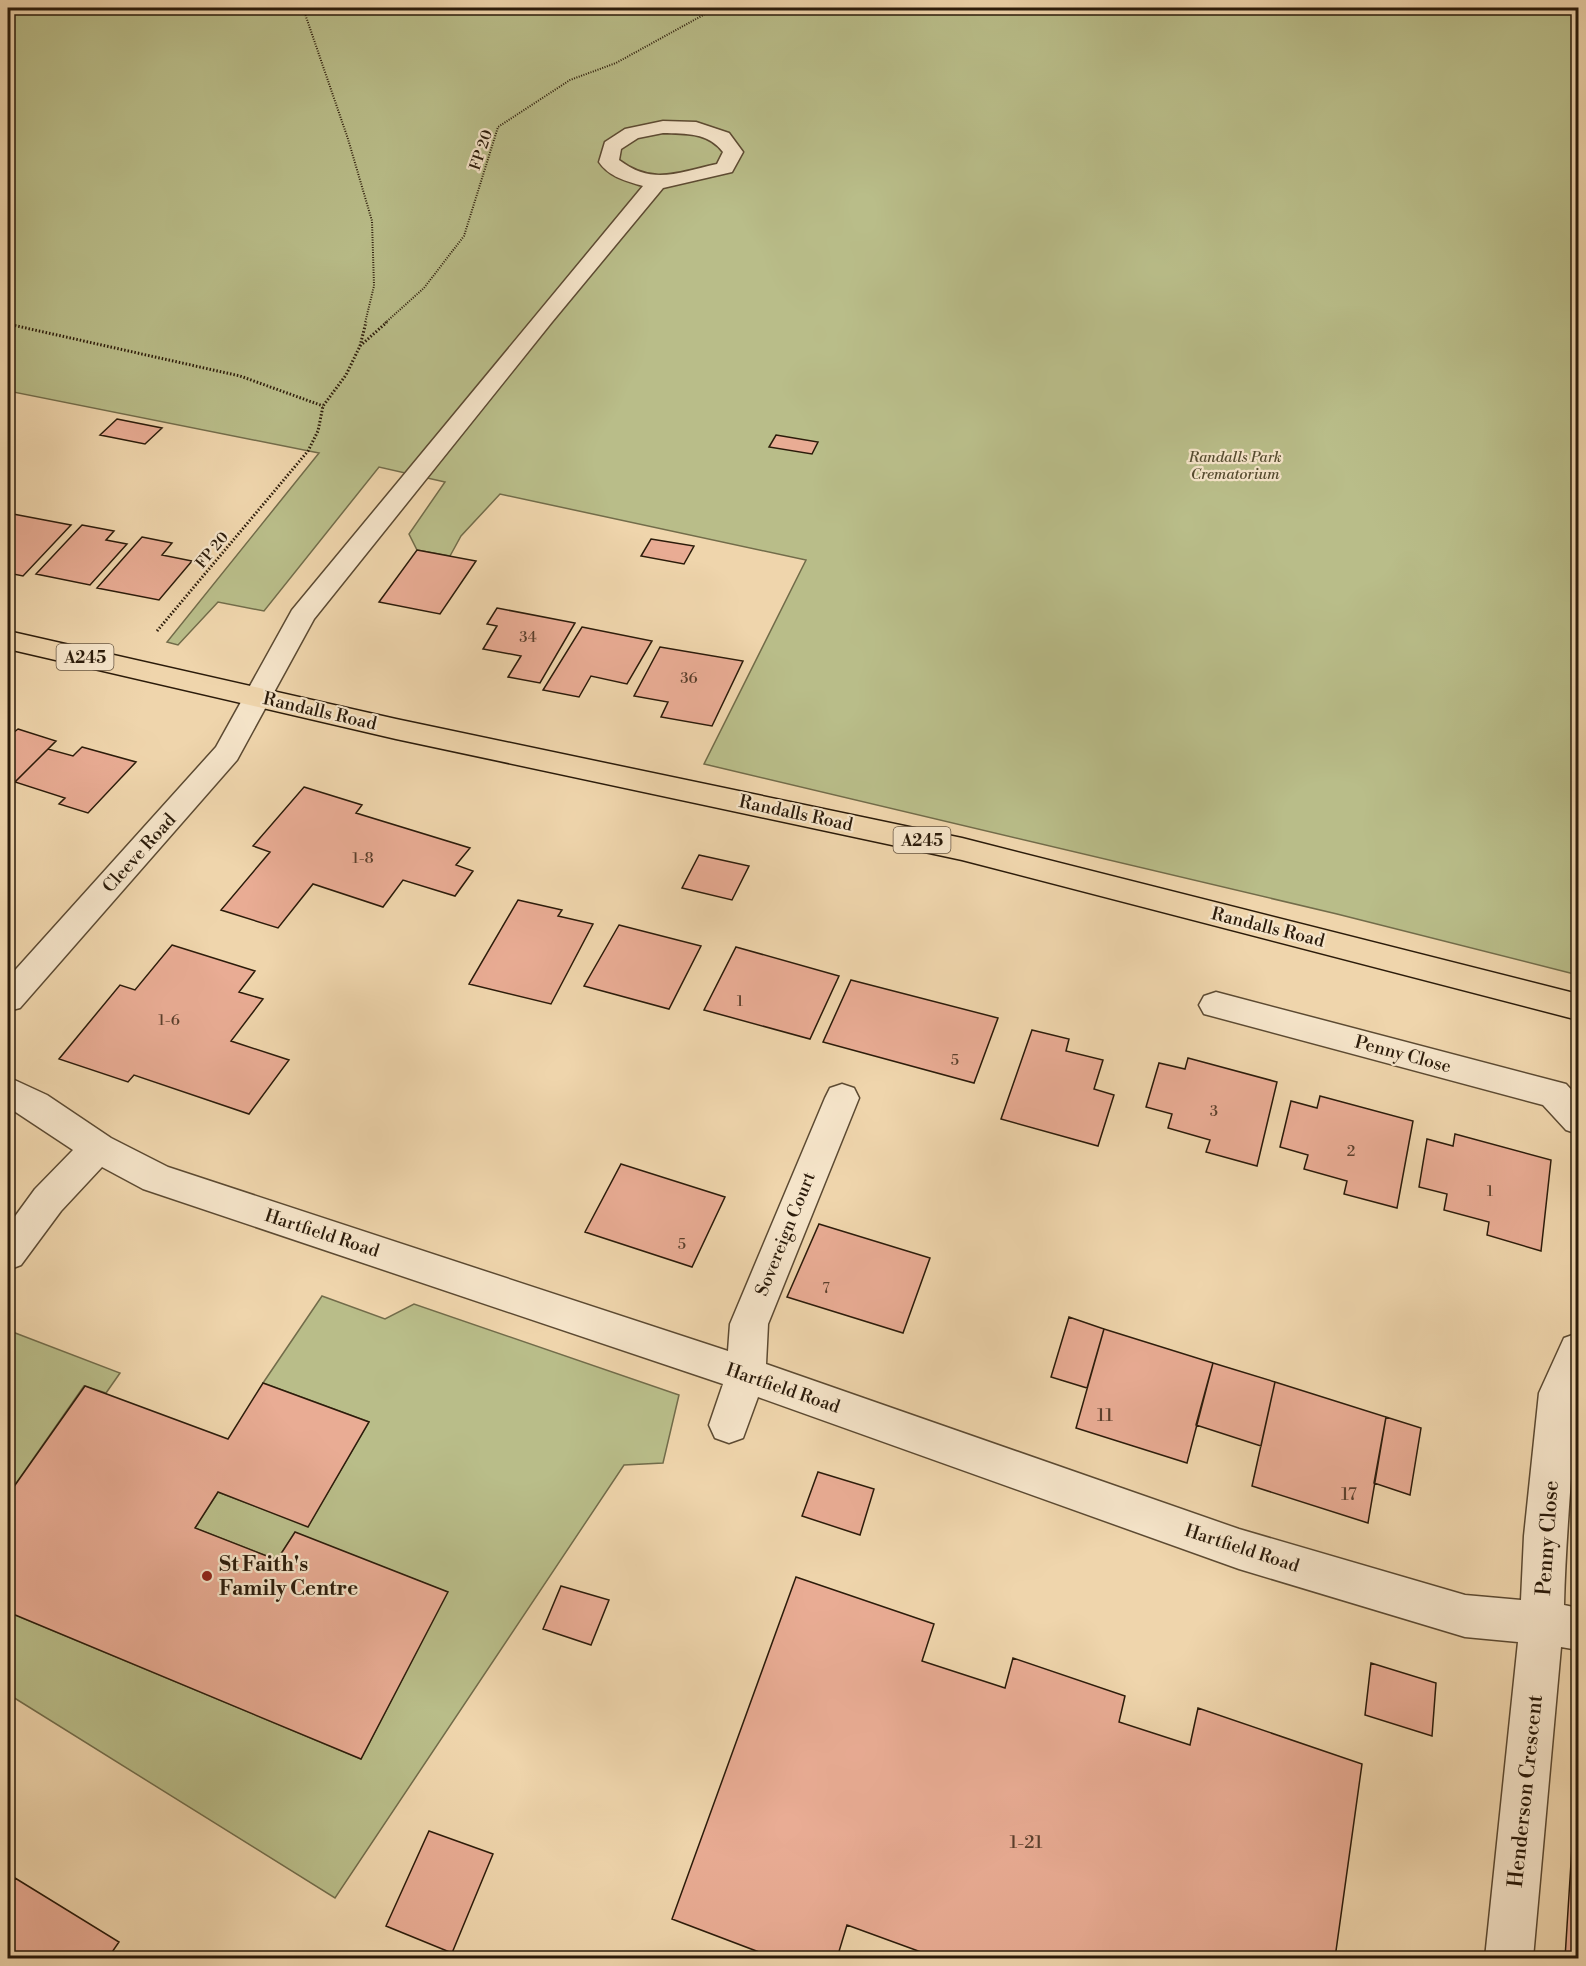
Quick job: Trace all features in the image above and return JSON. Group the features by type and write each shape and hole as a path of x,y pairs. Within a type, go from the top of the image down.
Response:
{"main road":[{"name":"Randalls Road","path":"8,640 259,698 962,849 1578,1006"}],"street":[{"path":"663,127 696,128 722,138 733,152 726,168 656,183 626,175 617,169 609,162 612,146 632,133 663,127"},
{"name":"Cleeve Road","path":"8,999 227,753 302,616 544,317 656,183"},
{"name":"Penny Close","path":"1216,1005 1554,1094 1578,1120"},
{"name":"Hartfield Road","path":"8,1091 35,1105 98,1148 156,1178 746,1375 1239,1549 1465,1616 1560,1626"},
{"name":"Sovereign Court","path":"729,1425 746,1375 749,1324 842,1098"},
{"path":"8,1254 48,1200 98,1148"},
{"name":"Penny Close","path":"1560,1626 1545,1536 1560,1393 1578,1350"},
{"name":"Henderson Crescent","path":"1509,1959 1560,1626"}],"path":[{"path":"276,8 305,12"},
{"path":"8,324 240,376 323,406 346,375 360,346 374,286 372,221 348,139 303,8"},
{"name":"FP 20","path":"360,346 424,288 464,236 498,128 570,80 616,63 716,8"},
{"name":"FP 20","path":"154,635 308,451 318,430 323,406"}],"green space":[{"name":"Randalls Park Crematorium","path":"8,8 1578,8 1578,975 1337,914 704,764 806,560 500,494 461,536 450,556 417,550 409,534 445,482 379,467 264,611 218,602 178,645 167,642 319,453 8,391"},
{"path":"322,1296 385,1319 414,1304 679,1395 663,1463 624,1465 335,1898 8,1694 8,1612 361,1759 447,1592 295,1533 277,1560 195,1528 218,1492 308,1526 369,1422 263,1383"},
{"path":"10,1331 120,1373 106,1393 84,1386 8,1495 8,1334"}],"building":[{"path":"117,419 162,428 145,444 100,435"},
{"path":"776,435 818,442 812,454 769,447"},
{"path":"13,514 71,525 23,576 8,573 8,520"},
{"path":"82,525 114,531 106,540 127,544 90,585 36,574"},
{"path":"142,537 172,543 162,555 192,561 159,600 97,588"},
{"path":"651,539 694,546 684,564 641,556"},
{"path":"417,550 476,561 440,614 379,602"},
{"path":"497,608 575,623 540,683 508,677 521,656 483,649 497,626 487,624"},
{"path":"582,627 652,641 627,684 591,676 579,697 543,690"},
{"path":"660,647 743,661 712,726 661,717 668,702 634,696"},
{"path":"18,729 56,741 15,782 8,781 8,737"},
{"path":"82,747 136,762 88,813 59,804 65,798 15,782 48,749 73,756"},
{"path":"304,787 362,805 356,813 470,848 456,865 473,871 455,896 403,880 383,907 313,884 278,928 221,910 270,852 253,846"},
{"path":"699,855 749,866 732,900 682,888"},
{"path":"518,900 562,910 558,916 593,924 551,1004 469,984"},
{"path":"619,925 701,946 669,1009 584,986"},
{"path":"172,945 255,971 239,992 263,999 231,1041 289,1060 249,1114 134,1075 128,1082 59,1059 120,985 135,990"},
{"path":"736,947 839,976 810,1039 704,1010"},
{"path":"851,980 998,1018 974,1083 823,1042"},
{"path":"1032,1030 1069,1039 1066,1051 1103,1060 1094,1089 1114,1095 1098,1146 1001,1119"},
{"path":"1188,1058 1277,1082 1257,1166 1206,1152 1210,1140 1168,1128 1172,1114 1146,1107 1159,1063 1185,1069"},
{"path":"1320,1096 1413,1121 1397,1208 1344,1194 1347,1181 1304,1169 1308,1155 1280,1147 1291,1101 1317,1108"},
{"path":"1455,1134 1551,1160 1541,1251 1487,1235 1489,1222 1444,1210 1447,1194 1419,1187 1427,1139 1453,1146"},
{"path":"621,1164 725,1197 692,1267 585,1232"},
{"path":"819,1224 930,1258 903,1333 787,1297"},
{"path":"1069,1317 1104,1329 1087,1388 1051,1377"},
{"path":"1104,1329 1213,1363 1187,1463 1076,1428"},
{"path":"1213,1363 1275,1382 1261,1446 1196,1425"},
{"path":"1275,1382 1386,1417 1368,1523 1252,1486"},
{"name":"St Faith's Family Centre","path":"263,1383 369,1422 308,1527 218,1492 195,1528 277,1560 295,1532 448,1592 361,1759 8,1612 8,1495 85,1386 228,1439"},
{"path":"1386,1417 1421,1428 1410,1495 1374,1483"},
{"path":"818,1472 874,1489 860,1535 802,1516"},
{"path":"796,1577 934,1624 922,1661 1005,1688 1013,1658 1125,1696 1119,1722 1190,1745 1198,1708 1362,1764 1335,1958 919,1958 921,1952 847,1925 837,1958 775,1958 672,1919"},
{"path":"561,1586 609,1600 591,1645 543,1629"},
{"path":"1371,1663 1436,1683 1432,1736 1365,1715"},
{"path":"1578,1752 1578,1958 1565,1958"},
{"path":"429,1831 493,1854 452,1953 386,1926"},
{"path":"15,1878 119,1942 108,1958 8,1958 8,1888"}],"place":[{"name":"St Faith's Family Centre","path":"207,1576"}]}
